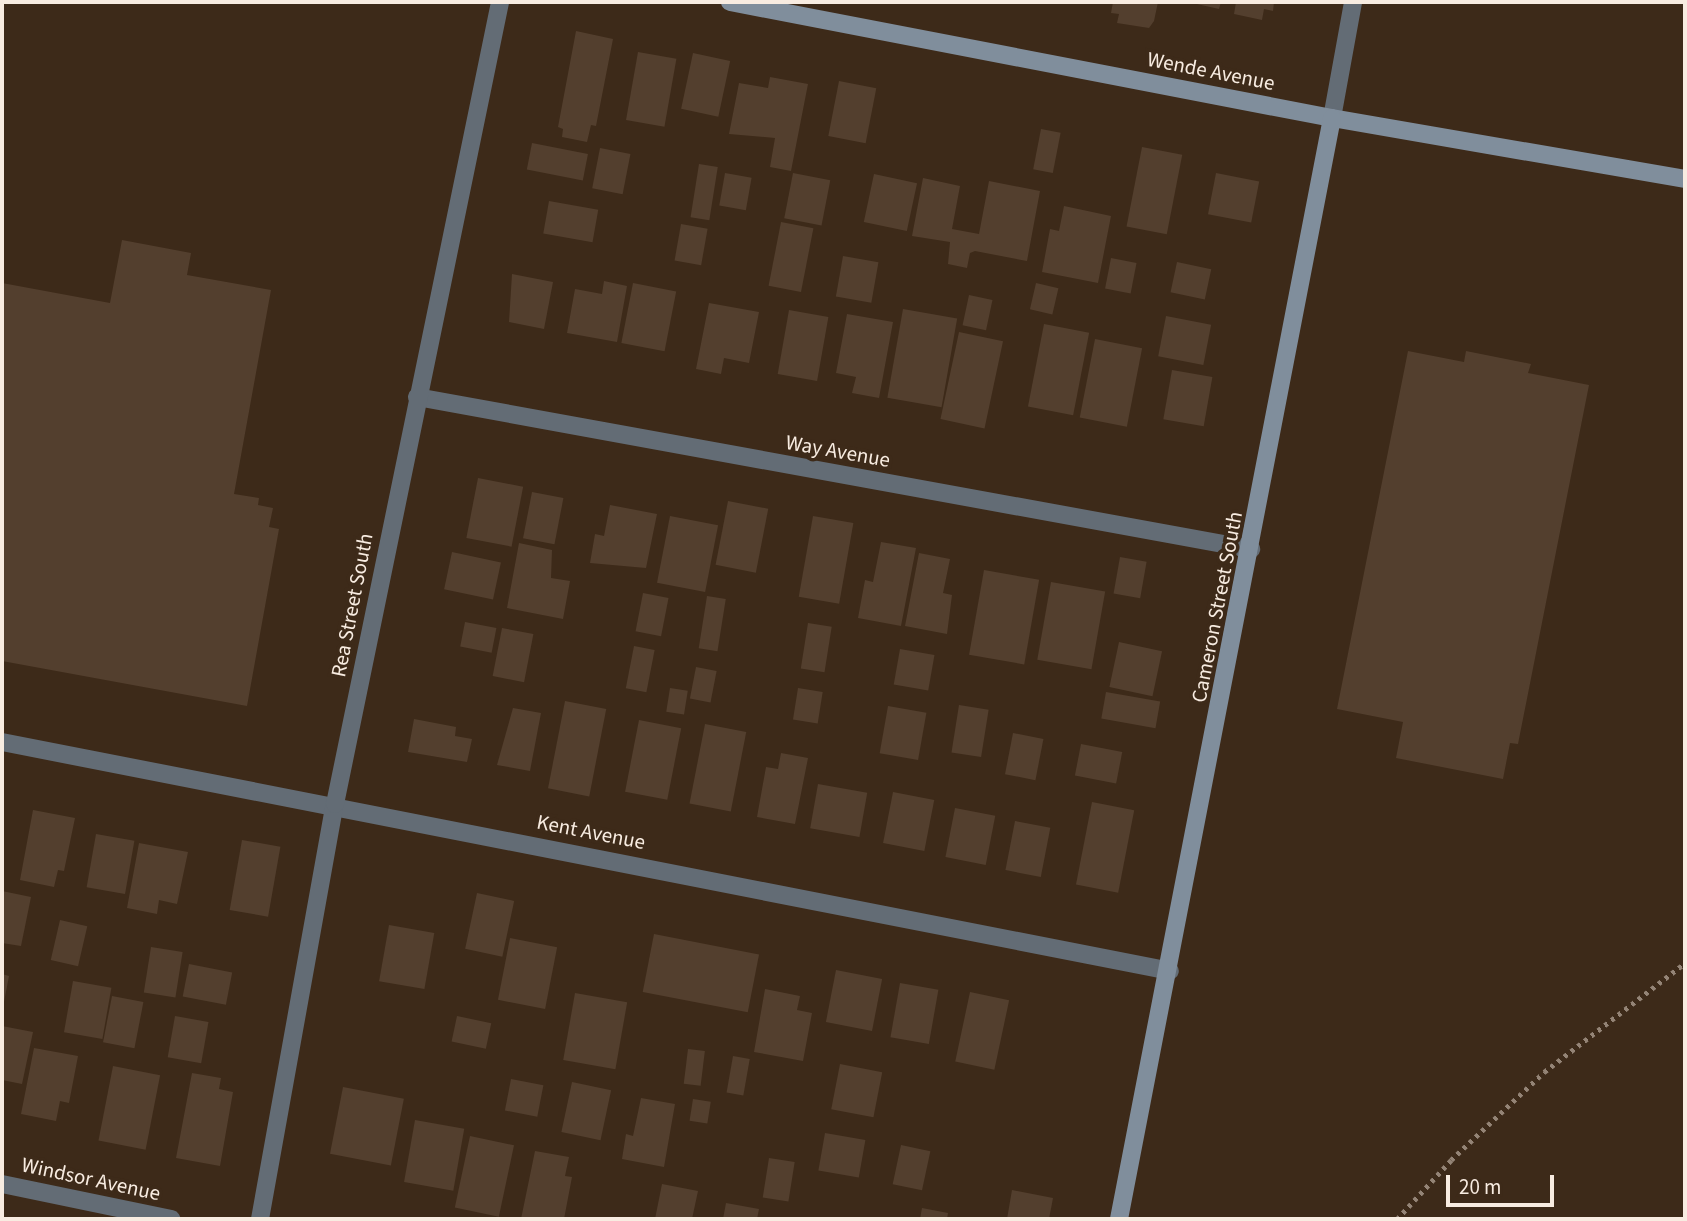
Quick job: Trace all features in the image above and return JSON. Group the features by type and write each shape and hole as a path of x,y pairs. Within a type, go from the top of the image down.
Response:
{"street":[{"name":"Rea Street South","path":"261,1219 335,804 500,2"},
{"name":"Wende Avenue","path":"730,2 1332,118 1685,179"},
{"name":"Cameron Street South","path":"1119,1219 1251,550 1353,2"},
{"name":"Way Avenue","path":"417,397 1251,550"},
{"name":"Kent Avenue","path":"2,743 335,804 1170,971"},
{"name":"Windsor Avenue","path":"2,1184 171,1219"}],"path":[{"path":"1397,1219 1451,1160 1544,1072 1685,963"}],"building":[{"path":"1113,2 1158,2 1154,21 1149,28 1117,23 1119,14 1111,13"},
{"path":"1188,2 1221,2 1219,9"},
{"path":"1236,2 1274,2 1273,11 1264,9 1262,20 1234,14"},
{"path":"576,31 613,39 596,126 591,125 587,142 562,137 563,129 558,127"},
{"path":"638,52 676,59 664,127 626,120"},
{"path":"693,53 730,61 718,117 681,109"},
{"path":"770,77 808,84 791,171 770,167 775,138 729,134 739,83 768,88"},
{"path":"839,81 876,88 866,143 828,136"},
{"path":"1041,129 1061,133 1053,173 1033,169"},
{"path":"532,143 588,154 583,180 527,170"},
{"path":"1142,147 1182,155 1167,234 1127,227"},
{"path":"600,148 630,154 623,194 592,188"},
{"path":"699,164 718,167 709,220 691,217"},
{"path":"725,173 752,178 746,210 719,205"},
{"path":"793,173 830,180 822,225 784,218"},
{"path":"1216,173 1259,181 1251,223 1208,214"},
{"path":"874,174 917,183 907,231 864,222"},
{"path":"923,178 960,186 952,229 979,234 989,181 1040,191 1027,261 975,251 970,253 967,268 948,264 950,242 912,236"},
{"path":"549,201 598,210 593,242 543,233"},
{"path":"1064,206 1111,216 1098,283 1042,272 1050,229 1059,231"},
{"path":"781,222 813,228 801,292 769,286"},
{"path":"681,224 708,229 701,265 675,260"},
{"path":"122,240 191,253 187,275 271,290 234,494 259,498 258,505 273,508 269,527 279,529 247,706 2,661 2,283 110,303"},
{"path":"843,256 878,262 871,303 836,296"},
{"path":"1111,258 1137,263 1131,293 1105,288"},
{"path":"1177,262 1211,269 1205,300 1171,292"},
{"path":"512,274 553,282 544,329 509,322"},
{"path":"604,281 627,286 617,342 567,333 575,289 602,294"},
{"path":"633,283 676,291 665,351 621,343"},
{"path":"1036,283 1058,288 1052,314 1030,309"},
{"path":"969,295 992,300 986,330 963,325"},
{"path":"709,303 759,312 749,363 724,358 721,374 696,369"},
{"path":"903,309 957,319 942,407 887,398"},
{"path":"789,310 828,317 817,381 778,374"},
{"path":"847,314 893,322 879,398 852,393 856,377 836,373"},
{"path":"1166,316 1211,325 1203,365 1158,356"},
{"path":"1044,324 1089,333 1073,415 1028,406"},
{"path":"959,332 1003,341 985,428 940,419"},
{"path":"1095,339 1142,348 1127,427 1080,418"},
{"path":"1408,351 1464,362 1466,351 1531,364 1528,373 1589,385 1518,744 1510,743 1503,779 1396,758 1403,722 1337,709"},
{"path":"1172,370 1212,377 1204,426 1163,419"},
{"path":"478,478 523,487 512,547 466,538"},
{"path":"532,492 563,498 554,544 523,538"},
{"path":"728,501 768,509 756,573 716,565"},
{"path":"610,505 657,514 646,568 590,563 595,534 604,536"},
{"path":"670,516 718,525 705,592 657,583"},
{"path":"813,516 853,523 839,604 799,597"},
{"path":"881,542 916,548 901,626 858,618 865,580 873,582"},
{"path":"519,543 552,550 551,578 570,581 563,619 507,608"},
{"path":"452,552 501,562 493,600 444,589"},
{"path":"919,553 950,559 943,593 952,595 947,634 905,626"},
{"path":"1120,557 1147,562 1140,598 1114,593"},
{"path":"984,570 1039,580 1024,664 969,655"},
{"path":"1051,582 1105,592 1091,669 1037,660"},
{"path":"643,593 669,598 661,636 636,631"},
{"path":"707,596 726,599 717,651 699,648"},
{"path":"465,622 496,628 492,653 460,647"},
{"path":"808,623 832,627 825,672 801,668"},
{"path":"502,628 533,634 524,682 493,676"},
{"path":"1119,642 1162,651 1152,696 1109,687"},
{"path":"634,646 655,650 646,692 626,688"},
{"path":"900,649 934,655 928,691 894,684"},
{"path":"696,667 717,671 711,702 690,698"},
{"path":"670,688 688,691 684,715 666,712"},
{"path":"798,688 823,692 818,724 793,720"},
{"path":"1106,692 1160,702 1155,728 1101,719"},
{"path":"565,701 606,709 589,796 548,788"},
{"path":"959,705 989,710 981,757 951,752"},
{"path":"888,706 926,713 918,760 880,753"},
{"path":"513,708 541,713 530,771 497,765"},
{"path":"414,719 456,727 455,736 472,739 467,762 408,752"},
{"path":"639,720 681,728 667,800 625,792"},
{"path":"705,724 746,732 731,812 690,804"},
{"path":"1013,733 1043,739 1035,780 1005,774"},
{"path":"1081,744 1122,752 1116,783 1075,775"},
{"path":"781,753 808,758 795,824 757,817 766,767 778,769"},
{"path":"818,784 867,793 859,837 810,828"},
{"path":"893,792 934,800 924,851 883,843"},
{"path":"1092,802 1134,810 1118,893 1076,884"},
{"path":"955,808 995,816 986,865 945,857"},
{"path":"33,810 75,818 64,871 58,870 54,887 20,880"},
{"path":"1015,821 1050,828 1041,877 1005,870"},
{"path":"96,834 134,841 125,894 87,887"},
{"path":"242,840 280,847 268,917 230,910"},
{"path":"139,843 188,852 177,904 159,900 157,914 127,908"},
{"path":"2,891 31,897 21,946 2,943"},
{"path":"477,893 514,901 502,957 465,949"},
{"path":"60,920 87,926 78,966 51,960"},
{"path":"389,925 434,933 424,989 379,981"},
{"path":"654,934 759,954 748,1012 643,992"},
{"path":"510,938 557,947 545,1009 498,1000"},
{"path":"151,947 183,952 175,997 144,992"},
{"path":"189,964 232,972 226,1005 183,996"},
{"path":"836,970 882,979 872,1031 826,1022"},
{"path":"2,974 9,976 3,1007 2,1007"},
{"path":"73,981 111,988 102,1039 64,1032"},
{"path":"900,983 938,990 929,1044 890,1037"},
{"path":"765,989 800,996 797,1010 812,1013 803,1061 754,1052"},
{"path":"970,992 1009,1000 994,1070 955,1061"},
{"path":"575,993 627,1002 615,1069 563,1060"},
{"path":"112,996 143,1002 134,1048 103,1042"},
{"path":"175,1016 208,1022 201,1063 168,1057"},
{"path":"457,1016 491,1023 486,1049 452,1041"},
{"path":"2,1026 33,1032 22,1084 2,1080"},
{"path":"34,1048 78,1056 69,1103 60,1101 56,1121 21,1114"},
{"path":"688,1049 705,1051 701,1086 684,1084"},
{"path":"733,1056 750,1059 743,1095 727,1092"},
{"path":"840,1064 882,1072 873,1117 831,1109"},
{"path":"113,1066 160,1075 146,1150 98,1141"},
{"path":"192,1073 221,1078 219,1089 233,1092 220,1166 176,1158"},
{"path":"511,1079 543,1085 537,1117 505,1110"},
{"path":"572,1082 611,1090 601,1140 561,1132"},
{"path":"343,1087 404,1099 391,1166 330,1154"},
{"path":"641,1098 675,1104 664,1167 622,1159 626,1134 633,1136"},
{"path":"693,1099 711,1102 707,1124 690,1121"},
{"path":"415,1120 464,1129 453,1191 404,1182"},
{"path":"825,1133 865,1140 859,1178 818,1170"},
{"path":"470,1136 514,1145 499,1217 455,1207"},
{"path":"901,1145 930,1151 922,1190 893,1184"},
{"path":"535,1151 569,1157 565,1176 572,1177 564,1219 521,1219"},
{"path":"769,1158 795,1162 788,1202 763,1198"},
{"path":"662,1184 698,1191 692,1219 655,1219"},
{"path":"1012,1190 1053,1198 1049,1219 1007,1219"},
{"path":"726,1203 759,1209 757,1219 723,1219"},
{"path":"922,1208 948,1213 947,1219 920,1219"}]}
